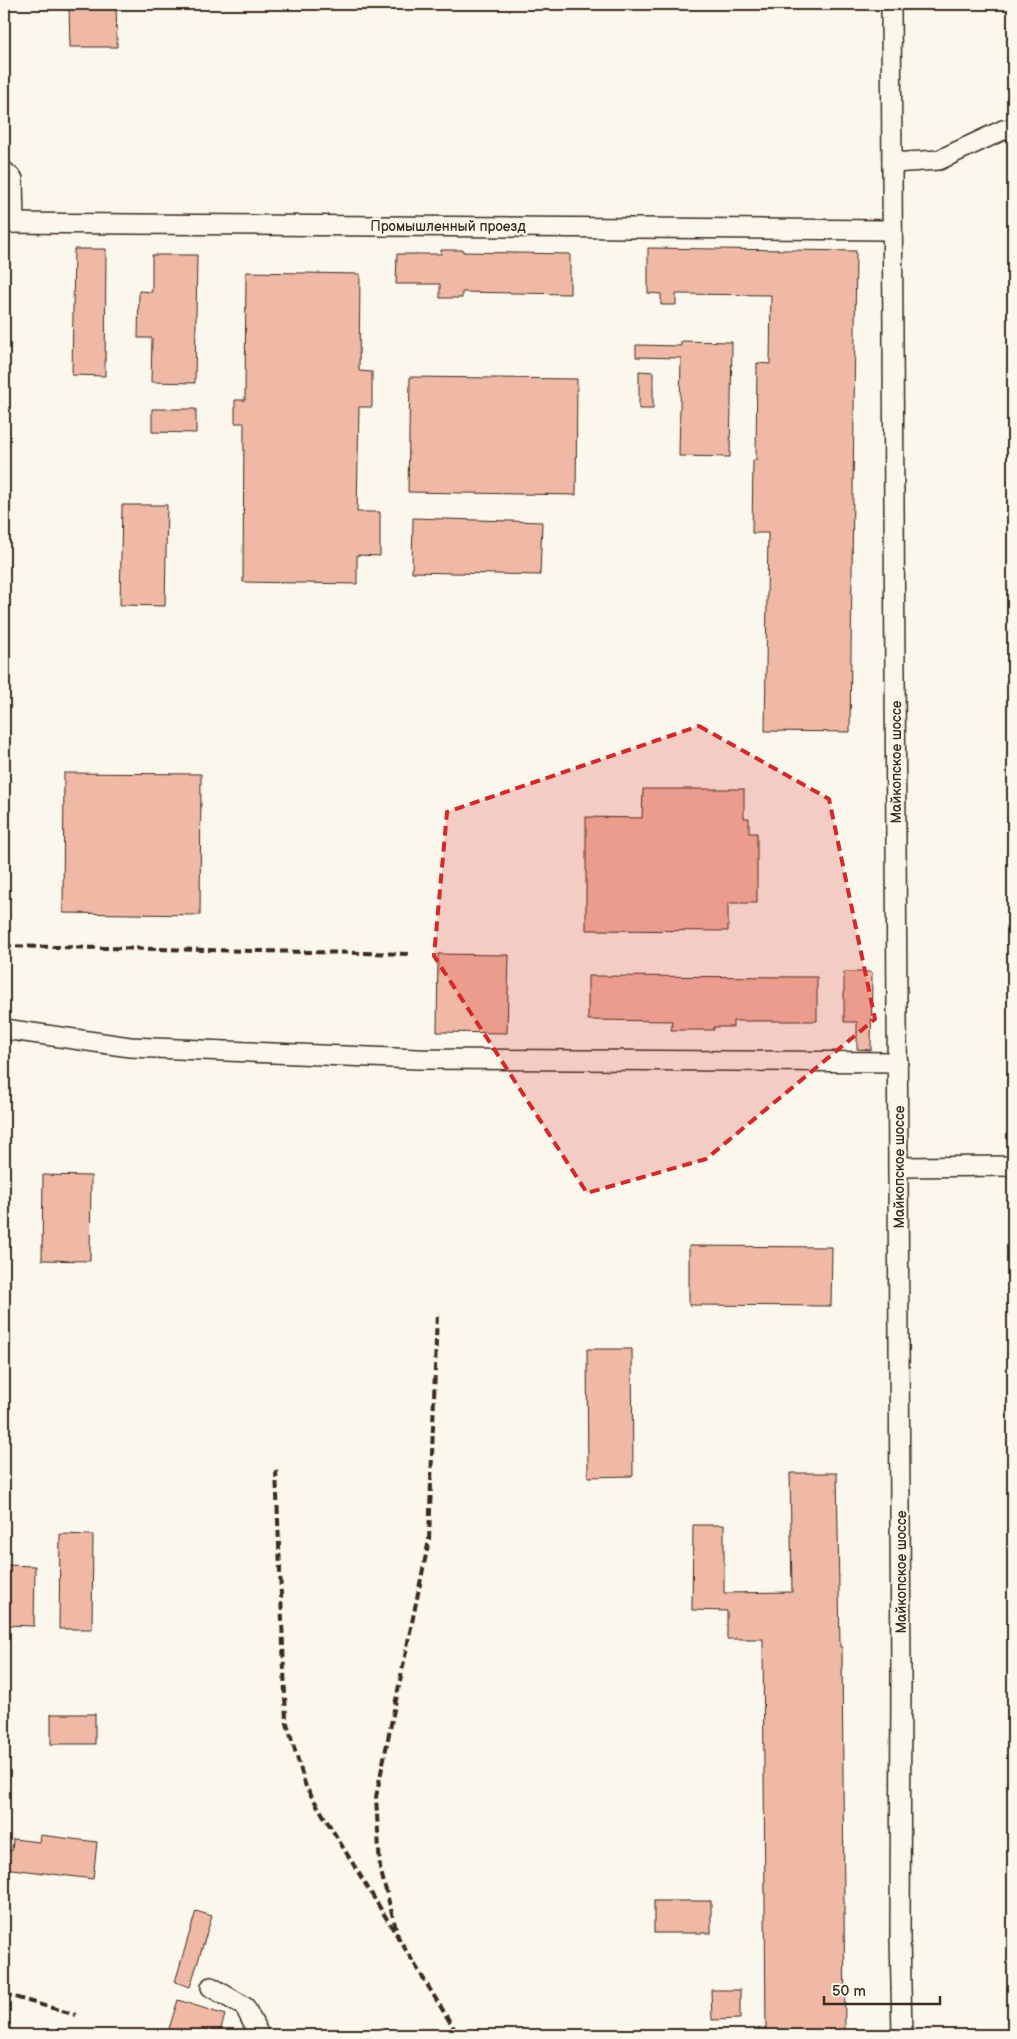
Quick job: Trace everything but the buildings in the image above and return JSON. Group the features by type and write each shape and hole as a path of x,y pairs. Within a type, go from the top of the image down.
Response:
{"street":[{"name":"Майкопское шоссе","path":"891,4 899,1167 900,1936 902,2035"},
{"path":"892,163 940,160 1003,130 1013,129"},
{"path":"4,171 13,179 9,223"},
{"name":"Промышленный проезд","path":"9,223 892,230"},
{"path":"4,1029 130,1047 418,1059 898,1062"},
{"path":"899,1167 1013,1166"},
{"path":"211,1987 245,2008 259,2035"}],"highlighted area":[{"path":"699,726 829,799 875,1019 706,1159 587,1193 434,956 447,812"}],"railway":[{"path":"4,946 410,954"},
{"path":"399,1940 380,1868 376,1797 429,1540 437,1312"},
{"path":"276,1470 286,1720 306,1787 458,2035"},
{"path":"4,1994 76,2015"}]}
